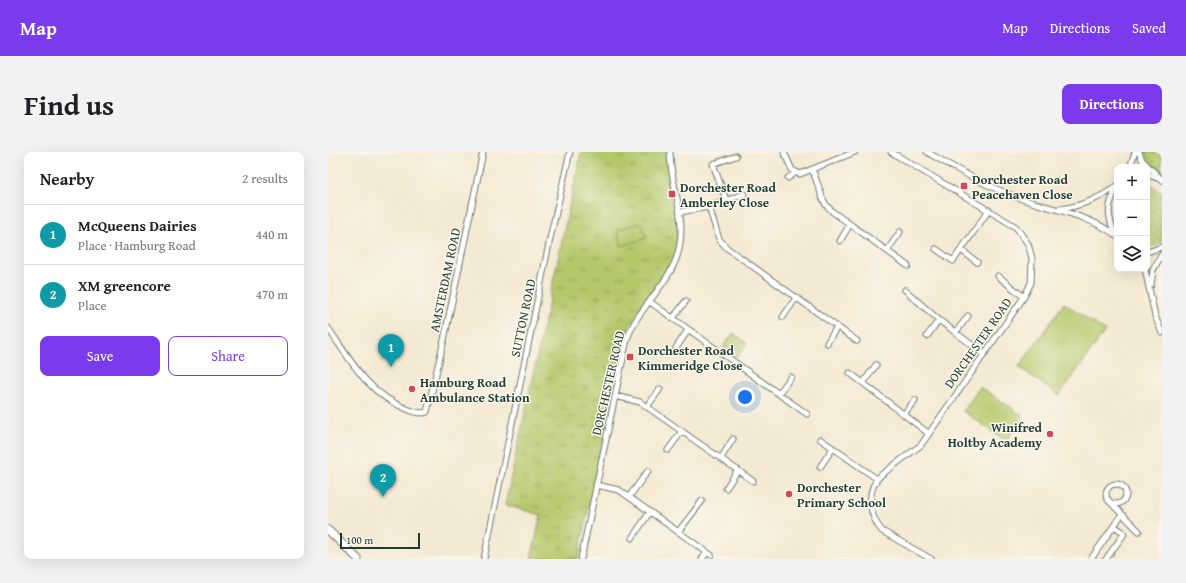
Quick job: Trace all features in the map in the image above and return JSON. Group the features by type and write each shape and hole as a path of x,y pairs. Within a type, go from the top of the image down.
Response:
{"main road":[{"path":"328,530 358,559"}],"street":[{"name":"AMSTERDAM ROAD","path":"328,328 352,363 377,392 388,401 419,414 427,412 444,340 483,152"},
{"name":"SUTTON ROAD","path":"484,559 551,234 570,152"},
{"name":"DORCHESTER ROAD","path":"581,559 628,339 638,317 669,274 680,243 680,212 670,166 670,152"},
{"path":"784,152 792,170 795,173"},
{"path":"788,178 795,173 800,174 855,152"},
{"name":"DORCHESTER ROAD","path":"877,479 921,445 1024,297 1030,283 1032,273 1032,258 1028,244 1016,227 990,210 891,152"},
{"path":"926,152 971,177 1003,192 1056,210 1090,219 1114,235"},
{"path":"1131,164 1135,152"},
{"path":"1139,152 1142,160 1162,180"},
{"path":"726,200 713,164 736,156"},
{"path":"812,169 821,193 820,195 826,205 908,266"},
{"path":"1150,175 1162,180"},
{"path":"1056,210 1068,208 1105,195 1114,188"},
{"path":"1114,192 1109,202 1108,217 1114,231"},
{"path":"680,212 708,207 744,194"},
{"path":"708,207 719,239 727,248 857,341"},
{"path":"936,249 953,261 990,210"},
{"path":"840,240 850,224"},
{"path":"887,251 900,232"},
{"path":"1150,251 1162,247"},
{"path":"961,250 978,262"},
{"path":"1150,288 1153,270 1162,254"},
{"path":"1146,272 1156,316 1162,333"},
{"path":"998,276 1024,297"},
{"path":"905,290 939,320 984,354"},
{"path":"783,317 796,298"},
{"path":"672,318 686,301"},
{"path":"650,302 807,414"},
{"path":"956,332 968,316"},
{"path":"927,336 939,320"},
{"path":"827,343 837,327"},
{"path":"676,348 688,330"},
{"path":"863,383 876,365"},
{"path":"850,373 928,433"},
{"path":"779,394 791,377"},
{"path":"647,407 660,389"},
{"path":"615,396 640,402 753,480"},
{"path":"904,414 915,400"},
{"path":"668,450 682,431"},
{"path":"820,438 877,479 870,502 871,510 877,525 882,531 931,559"},
{"path":"721,458 733,439"},
{"path":"820,466 833,448"},
{"path":"628,497 648,470"},
{"path":"726,488 738,470"},
{"path":"596,485 619,490 709,554 702,559"},
{"path":"678,532 702,501"},
{"path":"1110,502 1138,531"},
{"path":"632,538 650,512"},
{"path":"1091,559 1122,514"},
{"path":"1106,559 1124,534 1114,526"}],"green space":[{"path":"581,152 668,152 668,164 677,218 677,246 674,259 668,271 639,311 625,337 578,559 531,559 541,515 505,505"},
{"path":"1142,152 1161,152 1162,174 1150,164 1146,161"},
{"path":"1150,184 1162,193 1162,242 1158,245 1150,247"},
{"path":"641,223 646,238 622,246 617,230"},
{"path":"1064,303 1105,331 1059,396 1019,367"},
{"path":"733,333 747,343 737,357 723,347"},
{"path":"980,387 1023,416 1006,441 963,411"}],"place":[{"name":"Dorchester Road Peacehaven Close","path":"964,186"},
{"name":"Dorchester Road Amberley Close","path":"672,194"},
{"name":"Dorchester Road Kimmeridge Close","path":"630,357"},
{"name":"McQueens Dairies","path":"391,367"},
{"name":"Hamburg Road Ambulance Station","path":"412,389"},
{"name":"Winifred Holtby Academy","path":"1050,434"},
{"name":"Dorchester Primary School","path":"789,494"},
{"name":"XM greencore","path":"383,497"}]}
